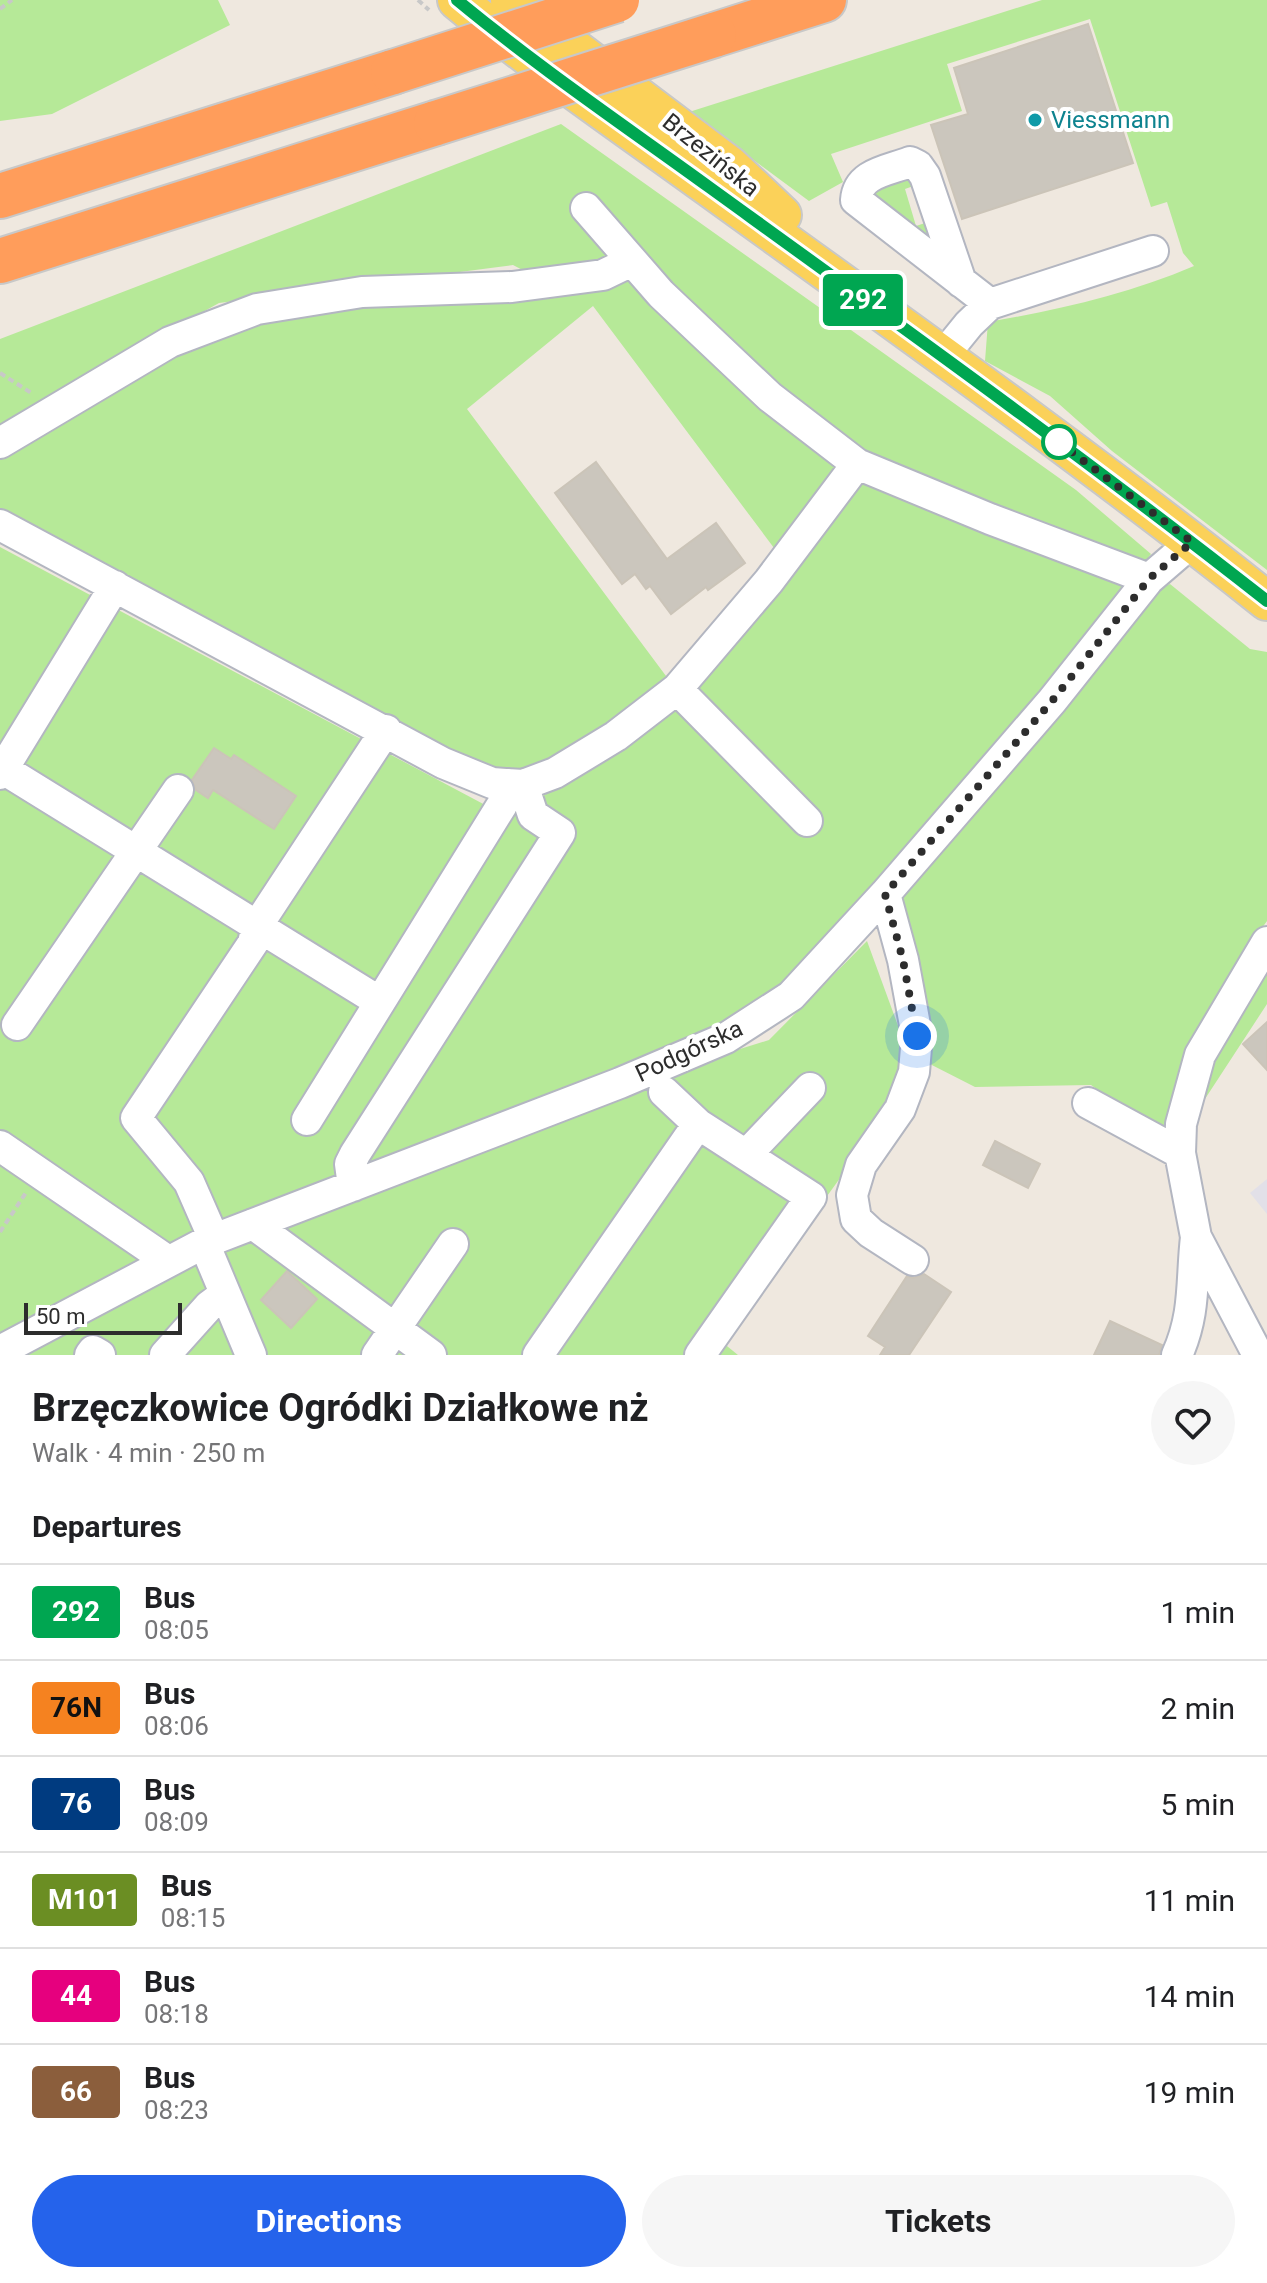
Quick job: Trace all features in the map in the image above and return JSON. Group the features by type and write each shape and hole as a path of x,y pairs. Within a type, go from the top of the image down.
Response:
{"highway":[{"path":"0,196 617,0"},
{"path":"0,261 824,0"}],"main road":[{"name":"Brzezińska","path":"457,0 610,118 910,334"},
{"name":"Brzezińska","path":"510,0 730,166 910,334"},
{"path":"910,334 1267,601"}],"street":[{"path":"586,208 661,294 770,397 857,464 990,519 1149,579"},
{"path":"943,356 990,304 1153,251"},
{"path":"0,443 170,342 257,309 362,292 512,287 603,275 632,261"},
{"path":"961,282 990,304"},
{"path":"0,525 443,763 492,783 516,784 555,773 616,736 677,689 769,581 857,464"},
{"name":"Podgórska","path":"0,1351 209,1241 620,1083 726,1038 791,996 885,894 1052,701 1149,579 1192,542"},
{"path":"115,586 1,770 380,1002"},
{"path":"677,689 807,821"},
{"path":"251,1355 225,1294 189,1182 136,1118 253,943 257,926 386,730"},
{"path":"307,1120 516,784"},
{"path":"353,1186 350,1164 355,1154 560,833 533,815 516,784"},
{"path":"17,1025 178,790"},
{"path":"885,894 903,960 917,1036 914,1072 900,1109 861,1165 852,1195 856,1219 871,1233 913,1260"},
{"path":"1177,1355 1194,1295 1196,1237 1180,1153 1181,1124 1200,1055 1267,942"},
{"path":"746,1155 810,1088"},
{"path":"664,1092 698,1124 811,1197 700,1355"},
{"path":"1088,1103 1180,1153"},
{"path":"538,1355 698,1124"},
{"path":"0,1146 168,1261"},
{"path":"253,1224 431,1355"},
{"path":"1196,1237 1258,1355"},
{"path":"377,1355 453,1244"},
{"path":"165,1355 209,1306 225,1294"},
{"path":"90,1355 93,1351 100,1355"}],"path":[{"path":"0,9 12,0"},
{"path":"0,373 28,389 51,413"},
{"path":"0,1232 39,1173"}],"shaded area":[{"path":"1267,1179 1267,1214 1250,1193"}],"green space":[{"path":"0,0 218,0 230,25 52,114 0,121"},
{"path":"1042,0 1267,0 1267,570 1112,451 1050,396 985,361 988,322 1093,300 1194,266 1183,253 1167,202 1151,207 1090,19 947,64 962,111 831,154 843,182 809,201 689,112"},
{"path":"561,124 1076,490 1151,554 1011,732 792,984 705,1035 465,1135 769,1040 867,941 908,1053 884,1117 722,1342 738,1355 0,1355 0,547 504,815 554,790 688,694 777,552 593,306 467,409 669,680 588,741 529,773 489,771 0,515 0,459 181,351 266,317 559,289 513,265 219,303 0,425 0,339"},
{"path":"902,174 919,184 905,189 916,226 931,221 934,243 873,204 873,188"},
{"path":"1170,584 1250,649 1267,652 1267,921 1259,932 1171,1130 1155,1131 1091,1085 975,1087 922,1060 896,898 1157,589"},
{"path":"1267,962 1267,1004 1186,1128 1215,1049"}],"building":[{"name":"Viessmann","path":"1088,24 1133,163 962,219 931,125 968,114 954,68"},
{"path":"596,462 667,559 716,523 745,563 671,614 650,586 646,589 635,574 622,584 555,493"},
{"path":"214,748 231,759 234,755 296,796 274,829 213,790 208,798 196,790 192,780"},
{"path":"1267,1022 1267,1070 1243,1044"},
{"path":"995,1141 1040,1164 1028,1188 983,1165"},
{"path":"287,1271 317,1299 291,1328 261,1300"},
{"path":"924,1274 951,1292 909,1355 880,1355 885,1347 868,1336 907,1276 913,1278"},
{"path":"1110,1321 1162,1345 1159,1355 1094,1355"}],"bus line":[{"name":"292","path":"457,0 610,118 943,356 1267,601"}],"place":[{"name":"Viessmann","path":"1035,120"}],"route":[{"path":"917,1036 903,960 885,894 1052,701 1149,579 1192,542 1059,442"}]}
